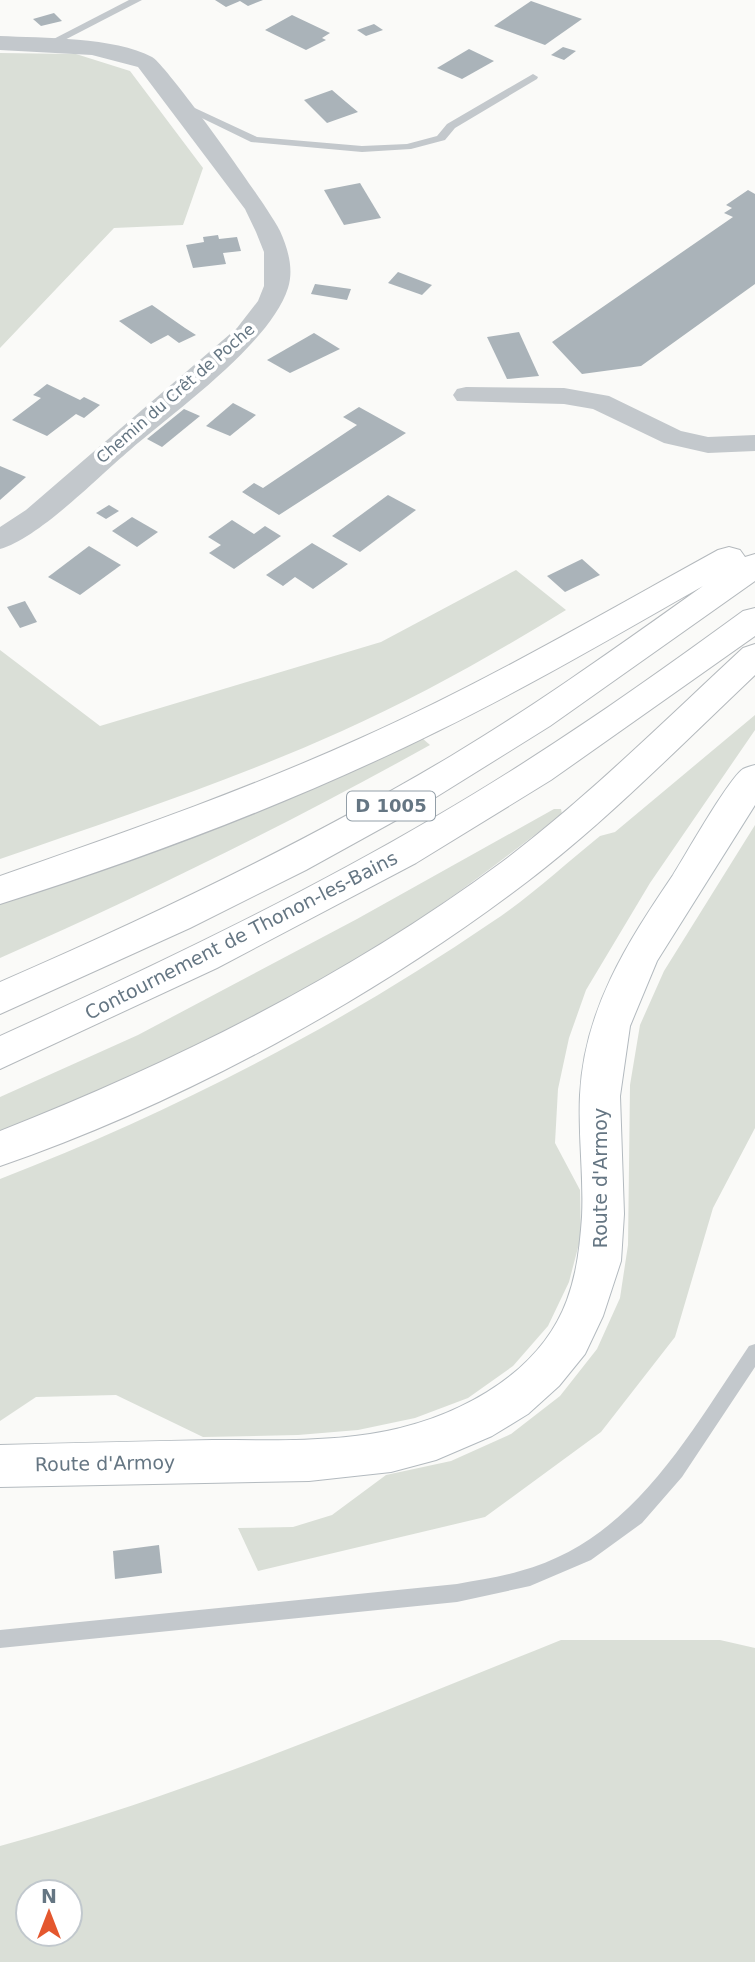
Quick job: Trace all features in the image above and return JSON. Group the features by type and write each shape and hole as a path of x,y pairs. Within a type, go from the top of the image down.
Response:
{"main road":[{"path":"0,890 258,796 426,722 755,544"},
{"name":"D 1005","path":"0,999 220,897 345,832 462,766 547,712 755,565"},
{"name":"Contournement de Thonon-les-Bains","path":"0,1053 162,979 405,852 592,736 755,619"},
{"path":"0,1149 103,1108 203,1063 328,995 401,950 514,872 578,820 755,656"},
{"name":"Route d'Armoy","path":"0,1466 295,1461 380,1452 432,1440 468,1426 531,1388 556,1362 575,1333 590,1304 599,1273 603,1216 601,1073 610,1027 624,985 755,778"}],"street":[{"name":"Chemin du Crêt de Poche","path":"0,43 99,48 146,62 256,208 271,233 281,276 272,299 257,323 228,352 36,516 0,540"},
{"path":"466,395 564,396 600,402 673,437 696,443 731,447 755,443"}],"lane":[{"path":"47,45 137,0"},
{"path":"175,102 255,140 362,149 408,147 441,138 451,126 533,77"},
{"path":"0,1639 457,1593 523,1580 584,1554 635,1517 675,1471 755,1352"}],"shaded area":[{"path":"0,53 76,54 130,71 203,168 183,225 114,228 0,348"},
{"path":"516,570 566,610 456,674 342,731 215,783 0,859 0,650 100,726 381,642"},
{"path":"755,715 755,730 650,883 586,990 569,1038 558,1089 555,1143 580,1190 581,1236 569,1282 548,1326 513,1366 468,1398 415,1418 358,1430 298,1435 203,1437 116,1395 36,1397 0,1421 0,1179 191,1096 314,1032 374,997 506,912 600,836 615,832"},
{"path":"422,738 430,745 271,830 164,883 0,958 0,904"},
{"path":"554,809 561,809 562,814 445,902 327,978 189,1050 0,1134 0,1097 138,1035 357,919"},
{"path":"755,825 755,1128 713,1208 675,1337 601,1432 485,1517 258,1571 238,1528 293,1527 332,1515 386,1475 451,1461 511,1434 560,1396 597,1349 620,1298 628,1245 630,1085 640,1025 664,971"},
{"path":"561,1640 720,1640 755,1648 755,1962 0,1962 0,1846 143,1802 353,1724"}],"building":[{"path":"215,0 263,0 248,6 240,1 226,7"},
{"path":"531,1 582,19 545,45 494,26"},
{"path":"54,13 62,21 41,26 33,19"},
{"path":"292,15 330,33 322,38 326,40 306,50 265,30"},
{"path":"374,24 383,30 366,36 357,30"},
{"path":"563,47 576,51 564,60 551,55"},
{"path":"469,49 494,61 462,79 437,68"},
{"path":"332,90 358,112 327,123 304,100"},
{"path":"360,183 381,218 344,225 324,190"},
{"path":"748,190 755,194 755,284 641,366 582,374 552,342 733,217 724,213 732,208 726,205"},
{"path":"218,235 219,239 237,237 241,251 223,253 226,264 193,268 186,245 204,242 203,237"},
{"path":"398,272 432,285 422,295 388,283"},
{"path":"315,284 351,289 347,300 311,294"},
{"path":"152,305 196,335 179,343 168,335 151,344 119,321"},
{"path":"519,332 539,376 507,379 487,337"},
{"path":"314,333 340,349 290,373 267,360"},
{"path":"47,384 80,400 84,397 100,405 84,418 76,414 47,436 12,420 41,398 33,395"},
{"path":"233,403 256,415 230,436 206,426"},
{"path":"359,407 406,433 279,515 242,492 254,483 263,488 357,425 343,417"},
{"path":"184,409 200,416 162,447 147,439"},
{"path":"0,466 26,477 0,500"},
{"path":"388,495 416,510 360,552 332,536"},
{"path":"109,505 119,511 106,519 96,513"},
{"path":"132,517 158,532 137,547 112,531"},
{"path":"232,520 254,534 265,526 281,536 234,569 209,553 221,545 208,537"},
{"path":"312,543 348,564 313,589 295,577 283,586 266,575"},
{"path":"89,546 121,565 80,595 48,577"},
{"path":"582,559 600,575 565,592 547,576"},
{"path":"25,601 37,622 20,628 7,607"},
{"path":"159,1545 162,1573 115,1579 113,1551"}]}
